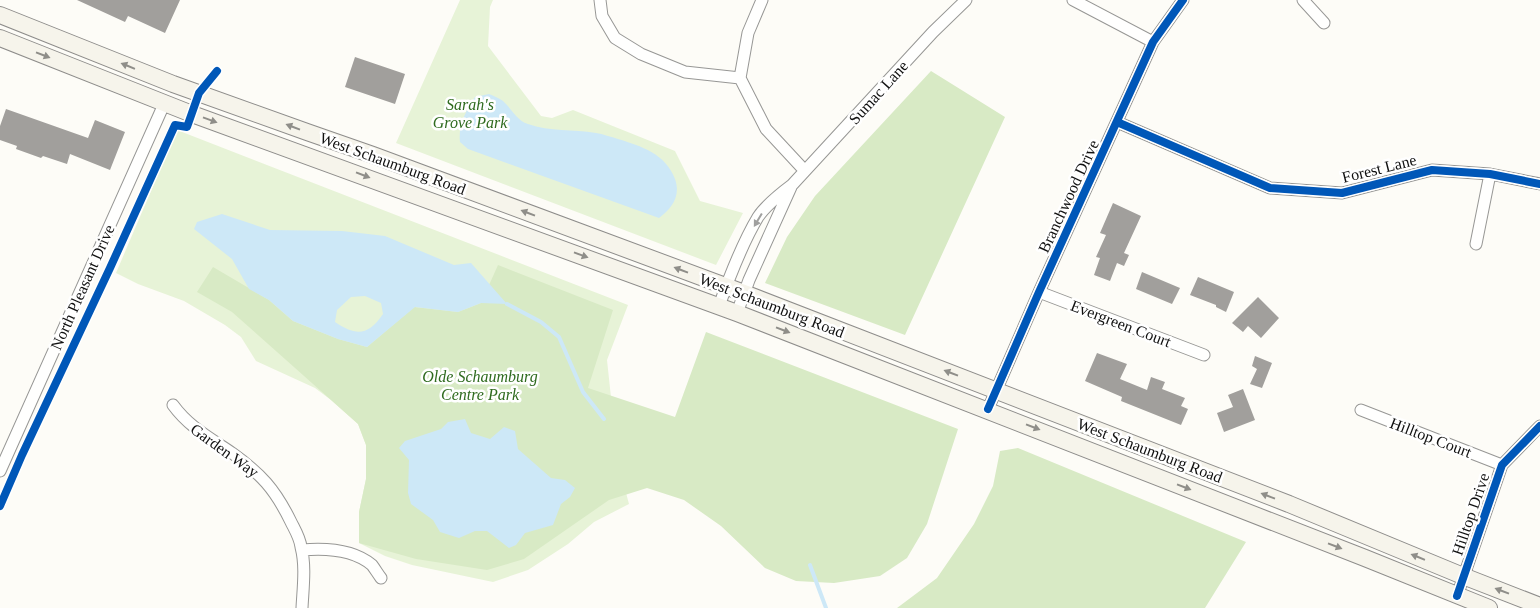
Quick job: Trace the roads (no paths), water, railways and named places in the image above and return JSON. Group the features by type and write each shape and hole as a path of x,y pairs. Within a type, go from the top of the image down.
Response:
{"main road":[{"name":"West Schaumburg Road","path":"0,15 173,84 383,158 744,293 1289,504 1540,606"},
{"name":"West Schaumburg Road","path":"0,38 165,102 719,306 1357,554 1489,608"}],"street":[{"path":"600,0 602,16 615,38 641,54 685,72 740,78"},
{"path":"762,0 748,33 740,78 766,129 805,172"},
{"name":"Sumac Lane","path":"719,306 759,216 777,196 805,172 933,32 966,0"},
{"path":"1073,0 1154,42"},
{"name":"Branchwood Drive","path":"988,410 1039,292 1154,42 1183,0"},
{"path":"1303,0 1324,23"},
{"name":"North Pleasant Drive","path":"0,471 3,458 165,102"},
{"name":"Forest Lane","path":"1117,122 1270,188 1342,193 1432,170 1490,174 1540,184"},
{"path":"1476,244 1490,174"},
{"name":"Sumac Lane","path":"737,313 792,185"},
{"name":"Evergreen Court","path":"1039,292 1204,355"},
{"name":"Garden Way","path":"173,405 182,418 255,470 273,490 296,531 302,550 304,565 302,608"},
{"name":"Hilltop Court","path":"1361,410 1502,465"},
{"name":"Hilltop Drive","path":"1457,596 1502,465 1540,426"},
{"path":"302,550 323,548 357,557 372,565 381,578"}],"water":[{"path":"489,94 503,101 524,122 536,127 601,134 652,152 666,163 671,170 677,185 674,201 659,218 468,149 460,142 463,118 475,97"},
{"path":"222,214 270,230 342,231 385,236 454,265 471,263 507,304 481,303 458,312 415,307 367,347 338,339 293,321 269,300 249,289 232,259 194,229 197,222","holes":["365,296 381,303 383,314 367,330 361,332 349,330 335,322 337,310 351,297"]},
{"path":"465,419 471,433 490,439 504,427 515,431 518,449 551,478 565,480 575,488 570,497 561,504 553,525 525,533 516,545 509,548 487,531 475,531 459,538 440,532 433,520 411,504 408,493 409,460 399,448 405,441 441,429 448,422"}],"waterway":[{"path":"507,304 541,322 559,337 583,392 604,419"},
{"path":"810,565 826,608"}],"park label":[{"name":"Sarah's Grove Park","path":"470,113"},
{"name":"Olde Schaumburg Centre Park","path":"480,385"}]}
